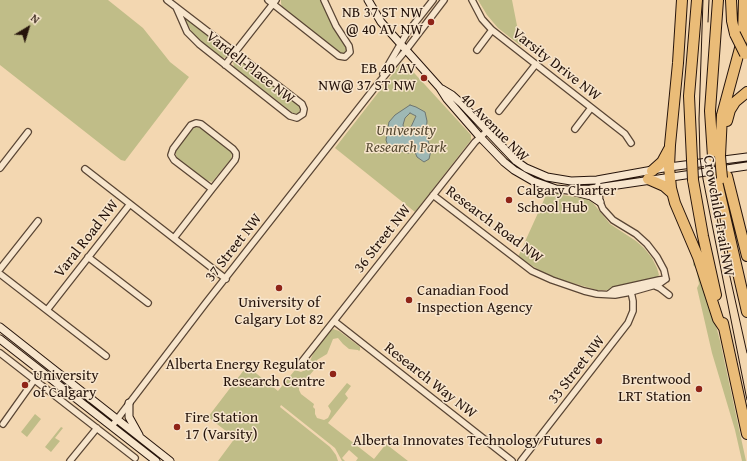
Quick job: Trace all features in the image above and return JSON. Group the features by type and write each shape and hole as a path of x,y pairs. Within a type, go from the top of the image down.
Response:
{"highway":[{"path":"682,0 678,63 670,145 672,193 698,257 718,319 724,328"},
{"name":"Crowchild Trail NW","path":"697,0 689,96 694,180 703,236 747,434"},
{"name":"Crowchild Trail NW","path":"718,0 710,111 722,177 720,198 747,312"},
{"path":"731,0 732,21 735,34 746,55"},
{"path":"719,156 722,115 742,38 744,0"},
{"path":"719,156 729,114 735,102 747,92"},
{"path":"670,145 665,158 650,175 672,193"},
{"path":"722,177 747,256"}],"street":[{"path":"167,0 235,52"},
{"path":"225,65 273,1 339,56 345,56 350,52 349,46 336,26 324,0"},
{"name":"40 Avenue NW","path":"368,0 381,22 440,88 447,99 480,137 504,162 523,176 544,186 567,190 598,188 650,175"},
{"name":"37 Street NW","path":"404,47 407,33 433,0"},
{"name":"37 Street NW","path":"112,426 376,86 404,47 444,0"},
{"name":"Varsity Drive NW","path":"472,0 480,15 492,30 625,134 631,143"},
{"name":"Vardell Place NW","path":"176,7 184,25 192,37 225,65 294,118 303,114 304,109 302,104 235,52"},
{"path":"477,50 492,30"},
{"path":"498,111 536,64"},
{"name":"40 Avenue NW","path":"440,88 457,99 516,161 536,173 558,180 597,180 650,175 747,157"},
{"path":"575,129 591,108"},
{"path":"174,238 212,189 234,160 236,155 233,149 202,124 196,123 191,125 172,149 171,155 174,160 212,189"},
{"name":"36 Street NW","path":"300,364 433,194 480,137 487,131"},
{"path":"0,168 28,132"},
{"name":"40 Avenue NW","path":"670,172 747,166"},
{"path":"85,169 130,204"},
{"path":"597,180 600,202"},
{"path":"567,190 587,195 600,202 613,220 636,234 648,244 664,270 666,279"},
{"name":"Research Road NW","path":"433,194 532,271 552,280 584,291 597,294 615,295 630,289 666,279"},
{"name":"Varal Road NW","path":"47,310 130,204 226,279"},
{"path":"0,269 38,221"},
{"path":"88,257 148,303"},
{"path":"0,274 106,356"},
{"name":"Research Road NW","path":"630,289 653,285 666,279"},
{"path":"653,285 660,288 670,296"},
{"name":"33 Street NW","path":"521,461 628,323 633,311 630,289"},
{"name":"Research Way NW","path":"334,321 512,461"},
{"path":"0,327 170,461"},
{"path":"0,339 156,461"},
{"path":"0,353 135,458"},
{"path":"2,424 35,379"},
{"path":"129,403 129,416 141,439"},
{"path":"70,461 97,428"}],"green space":[{"path":"0,0 108,0 143,28 170,62 189,77 125,161 121,160 0,65"},
{"path":"281,0 321,0 335,30 347,47 346,53 341,54 282,7"},
{"path":"478,0 512,0 521,46 498,28 487,15"},
{"path":"184,17 228,50 227,57 221,57 197,38"},
{"path":"236,59 240,59 299,106 299,113 293,113 234,67 233,62"},
{"name":"University Research Park","path":"402,62 405,63 471,135 471,140 415,212 335,148"},
{"path":"195,127 201,128 230,150 232,154 231,159 212,182 206,180 177,158 176,155 176,150"},
{"path":"548,191 587,199 593,203 610,224 644,248 652,258 657,268 659,275 657,278 610,290 597,290 544,273 518,257"},
{"path":"694,260 713,314 720,341 746,461 742,461 735,430 712,353 697,288 699,284 696,268 693,265"},
{"path":"333,329 339,331 360,347 360,350 349,349 338,338 333,339 327,354 317,360 314,370 308,377 302,380 299,386 301,394 314,404 313,407 317,418 324,420 328,418 331,411 328,406 347,383 351,386 345,394 348,398 328,423 374,459 386,444 408,461 356,461 358,458 349,450 342,458 345,461 342,461 335,448 281,405 280,407 330,447 336,455 338,461 218,461 235,438 208,417 247,366 278,391 295,370 301,372 307,369 314,351"},
{"path":"35,414 41,419 27,437 21,432"},
{"path":"61,427 63,428 55,438 60,441 51,452 45,447"}],"water":[{"path":"410,105 425,112 427,121 426,134 431,150 429,159 424,162 417,157 415,152 408,153 388,146 386,140 389,122 395,115","holes":["410,113 416,116 410,129 408,131 404,129 403,125 405,118"]}],"tram line":[{"path":"703,0 699,119 700,158 747,400"},
{"path":"708,22 709,0"},
{"path":"714,205 747,353"}],"place":[{"name":"NB 37 ST NW @ 40 AV NW","path":"431,22"},
{"name":"EB 40 AV NW@ 37 ST NW","path":"424,78"},
{"name":"Calgary Charter School Hub","path":"509,200"},
{"name":"University of Calgary Lot 82","path":"279,288"},
{"name":"Canadian Food Inspection Agency","path":"409,300"},
{"name":"Alberta Energy Regulator Research Centre","path":"333,374"},
{"name":"University of Calgary","path":"25,385"},
{"name":"Brentwood LRT Station","path":"699,389"},
{"name":"Fire Station 17 (Varsity)","path":"177,427"},
{"name":"Alberta Innovates Technology Futures","path":"599,441"}]}
